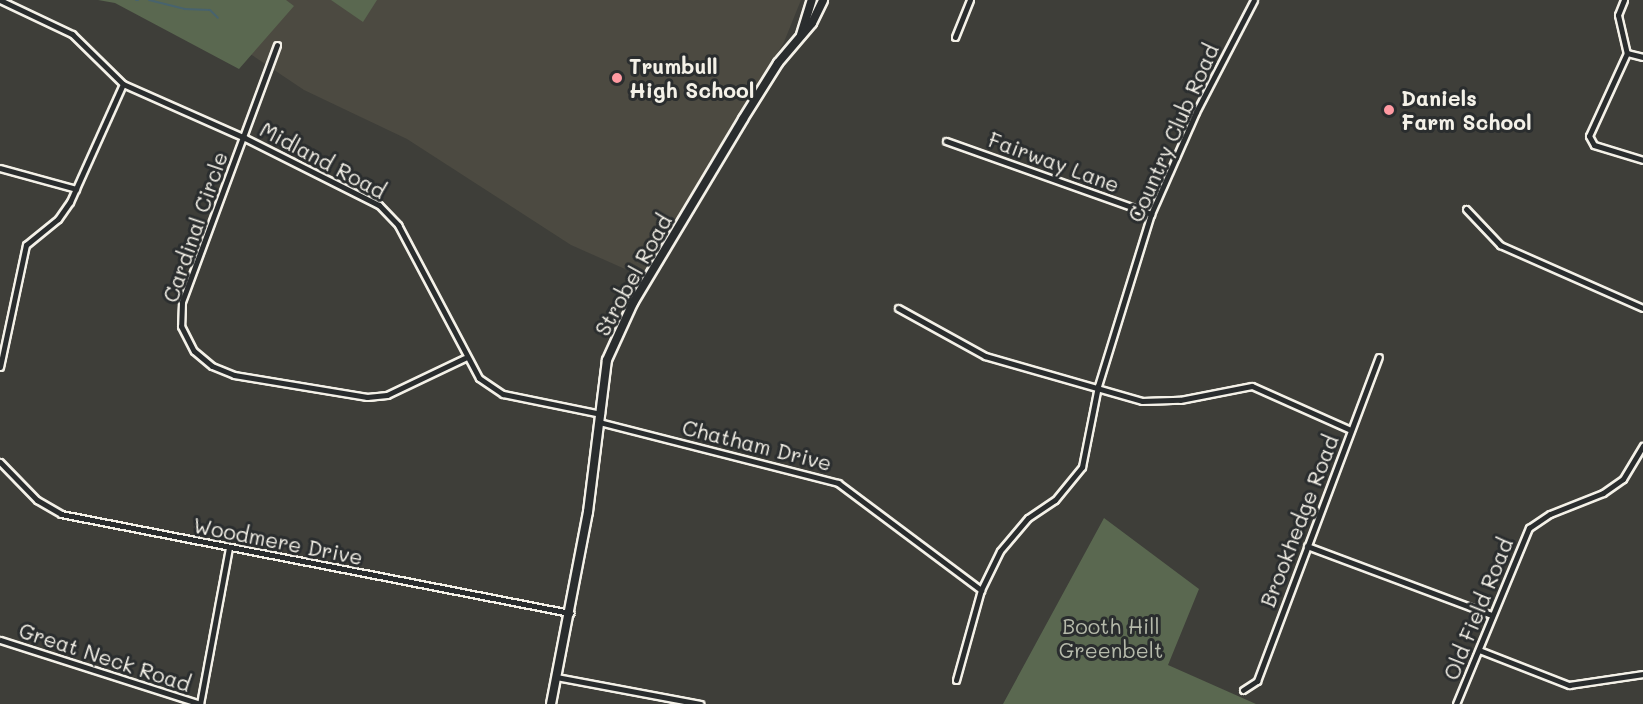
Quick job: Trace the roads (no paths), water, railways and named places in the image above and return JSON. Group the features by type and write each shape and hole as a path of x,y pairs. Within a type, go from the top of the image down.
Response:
{"street":[{"name":"Midland Road","path":"0,0 72,34 123,84 245,138 379,205 398,225 465,358 479,378 503,394 600,418"},
{"name":"Strobel Road","path":"801,34 812,0"},
{"name":"Strobel Road","path":"551,704 570,613 608,360 633,303 742,120 801,34 812,23 823,0"},
{"path":"955,37 970,0"},
{"name":"Country Club Road","path":"956,680 981,590 1000,551 1028,518 1055,500 1082,467 1098,386 1151,214 1196,112 1254,0"},
{"path":"1624,0 1618,15 1627,53 1589,136 1594,146 1643,160"},
{"name":"Cardinal Circle","path":"277,45 245,138 182,302 181,326 194,351 212,366 234,375 367,397 387,395 465,358"},
{"path":"1627,53 1643,57"},
{"path":"0,367 26,244 58,219 76,189 123,84"},
{"name":"Fairway Lane","path":"946,141 1151,214"},
{"path":"0,168 76,189"},
{"path":"1466,209 1500,245 1643,308"},
{"path":"898,308 985,356 1098,386 1142,401 1180,400 1252,386 1351,430"},
{"name":"Brookhedge Road","path":"1243,690 1257,681 1379,357"},
{"name":"Chatham Drive","path":"600,418 838,483 981,590"},
{"name":"Old Field Road","path":"1456,704 1529,528 1550,514 1603,493 1623,479 1643,446"},
{"name":"Woodmere Drive","path":"0,462 37,500 61,514 570,613"},
{"path":"1307,546 1492,615"},
{"path":"200,704 229,548"},
{"name":"Great Neck Road","path":"0,640 200,704"},
{"path":"1479,650 1569,685 1643,674"},
{"path":"556,677 700,704"}],"waterway":[{"path":"149,0 184,9 210,10 218,18"}],"place":[{"name":"Trumbull High School","path":"617,78"},
{"name":"Daniels Farm School","path":"1389,110"}],"park label":[{"name":"Booth Hill Greenbelt","path":"1111,638"}]}
